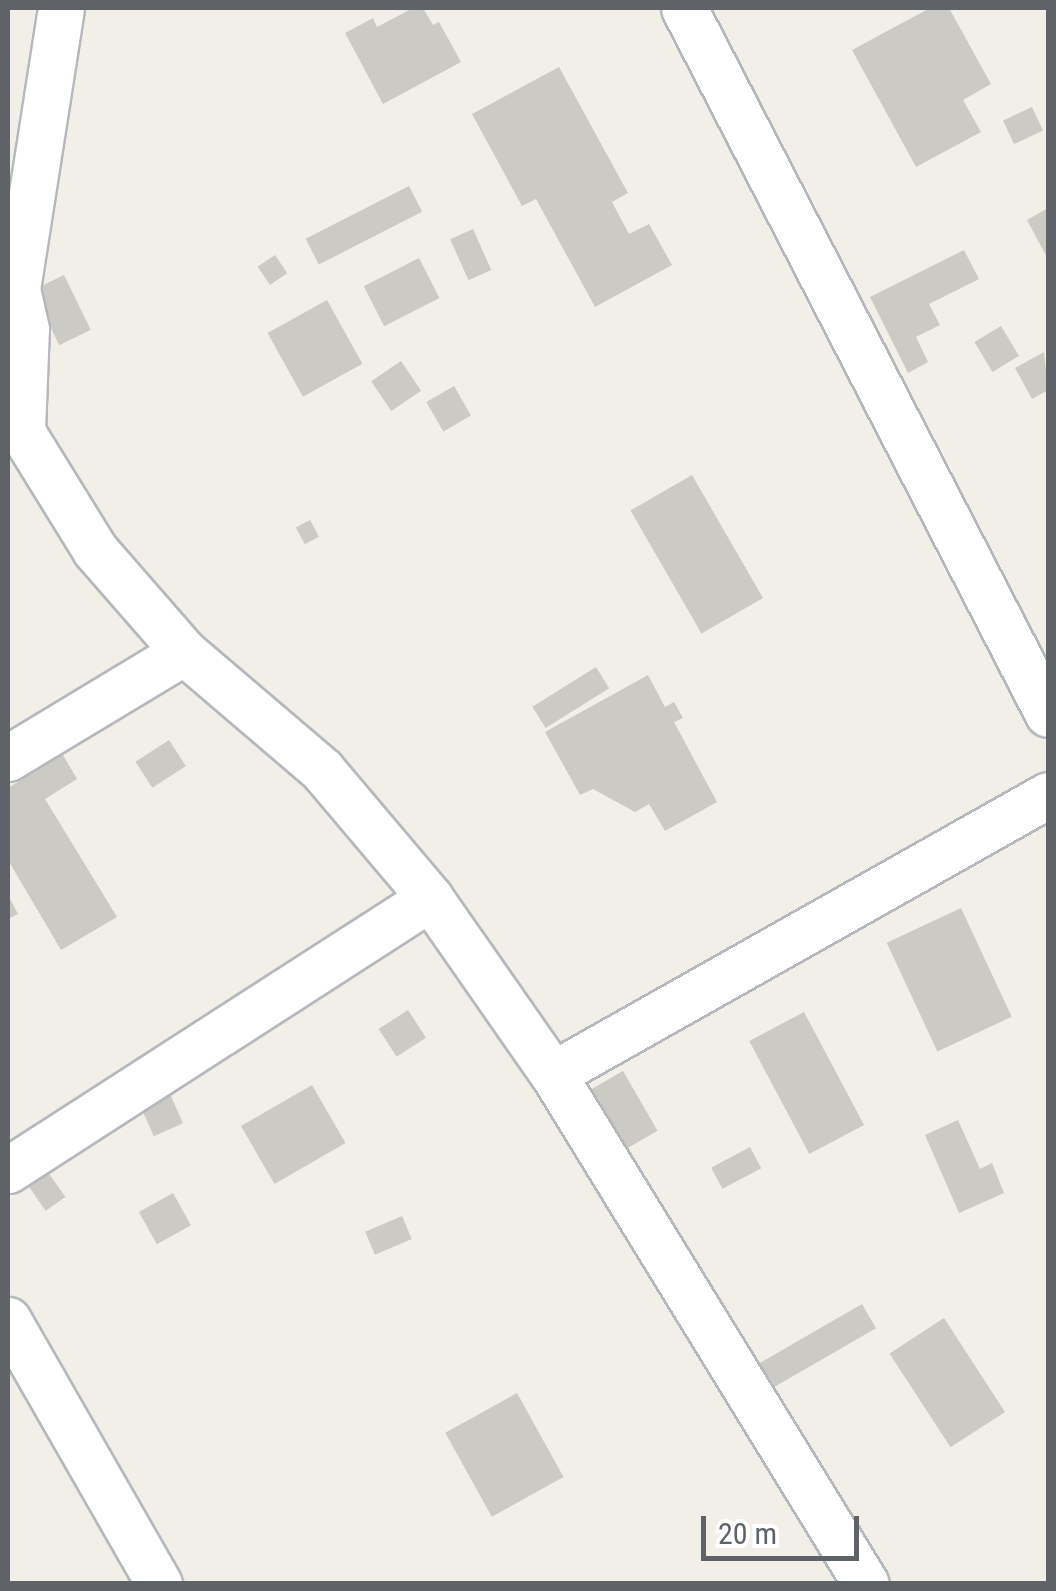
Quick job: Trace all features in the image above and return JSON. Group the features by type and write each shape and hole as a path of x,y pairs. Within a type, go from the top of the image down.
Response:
{"street":[{"path":"60,8 17,289 26,328 15,420 95,550 184,652 322,770 430,898 553,1074 866,1584"},
{"path":"684,8 1048,714"},
{"path":"8,758 184,652"},
{"path":"553,1074 1048,795"},
{"path":"8,1170 430,898"},
{"path":"8,1320 159,1584"}],"building":[{"path":"413,8 423,8 433,25 439,22 461,62 383,104 345,33 373,18 377,27"},
{"path":"930,8 949,8 991,84 963,100 981,132 916,167 852,50"},
{"path":"559,67 628,193 612,202 629,234 649,224 672,265 595,307 536,199 522,206 472,114"},
{"path":"1032,107 1043,131 1014,144 1003,121"},
{"path":"409,186 422,212 319,265 306,239"},
{"path":"1048,208 1048,259 1027,220"},
{"path":"473,229 491,270 468,280 450,239"},
{"path":"964,250 979,279 929,304 940,325 916,337 928,362 908,373 870,297"},
{"path":"275,255 287,273 270,285 258,267"},
{"path":"419,258 439,298 384,326 364,286"},
{"path":"64,275 91,330 59,345 33,290"},
{"path":"327,300 362,364 303,397 268,333"},
{"path":"1001,326 1019,356 992,372 974,342"},
{"path":"1044,352 1048,390 1032,399 1015,368"},
{"path":"401,361 421,391 391,411 371,381"},
{"path":"454,386 471,415 443,431 426,402"},
{"path":"692,475 763,598 702,633 631,511"},
{"path":"310,520 319,537 305,544 296,528"},
{"path":"596,667 609,688 546,728 532,707"},
{"path":"648,675 665,707 674,702 683,718 674,722 717,802 665,831 649,804 635,812 593,789 580,795 545,732"},
{"path":"169,740 186,766 152,788 135,762"},
{"path":"63,755 77,779 45,799 117,917 61,950 8,860 8,788"},
{"path":"8,895 18,914 8,919"},
{"path":"961,908 1012,1017 937,1051 887,943"},
{"path":"408,1010 426,1038 397,1057 379,1029"},
{"path":"804,1012 864,1125 809,1154 749,1041"},
{"path":"623,1071 658,1131 625,1150 590,1090"},
{"path":"312,1085 345,1143 274,1184 241,1126"},
{"path":"170,1094 183,1123 154,1136 141,1107"},
{"path":"958,1120 980,1169 992,1163 1004,1193 959,1213 925,1135"},
{"path":"750,1147 761,1168 722,1189 711,1168"},
{"path":"43,1165 65,1197 46,1211 23,1179"},
{"path":"173,1193 191,1225 157,1244 139,1212"},
{"path":"402,1216 412,1239 375,1255 365,1232"},
{"path":"862,1304 876,1328 773,1388 759,1364"},
{"path":"944,1318 1005,1412 950,1447 889,1353"},
{"path":"517,1393 564,1477 492,1517 445,1433"}]}
